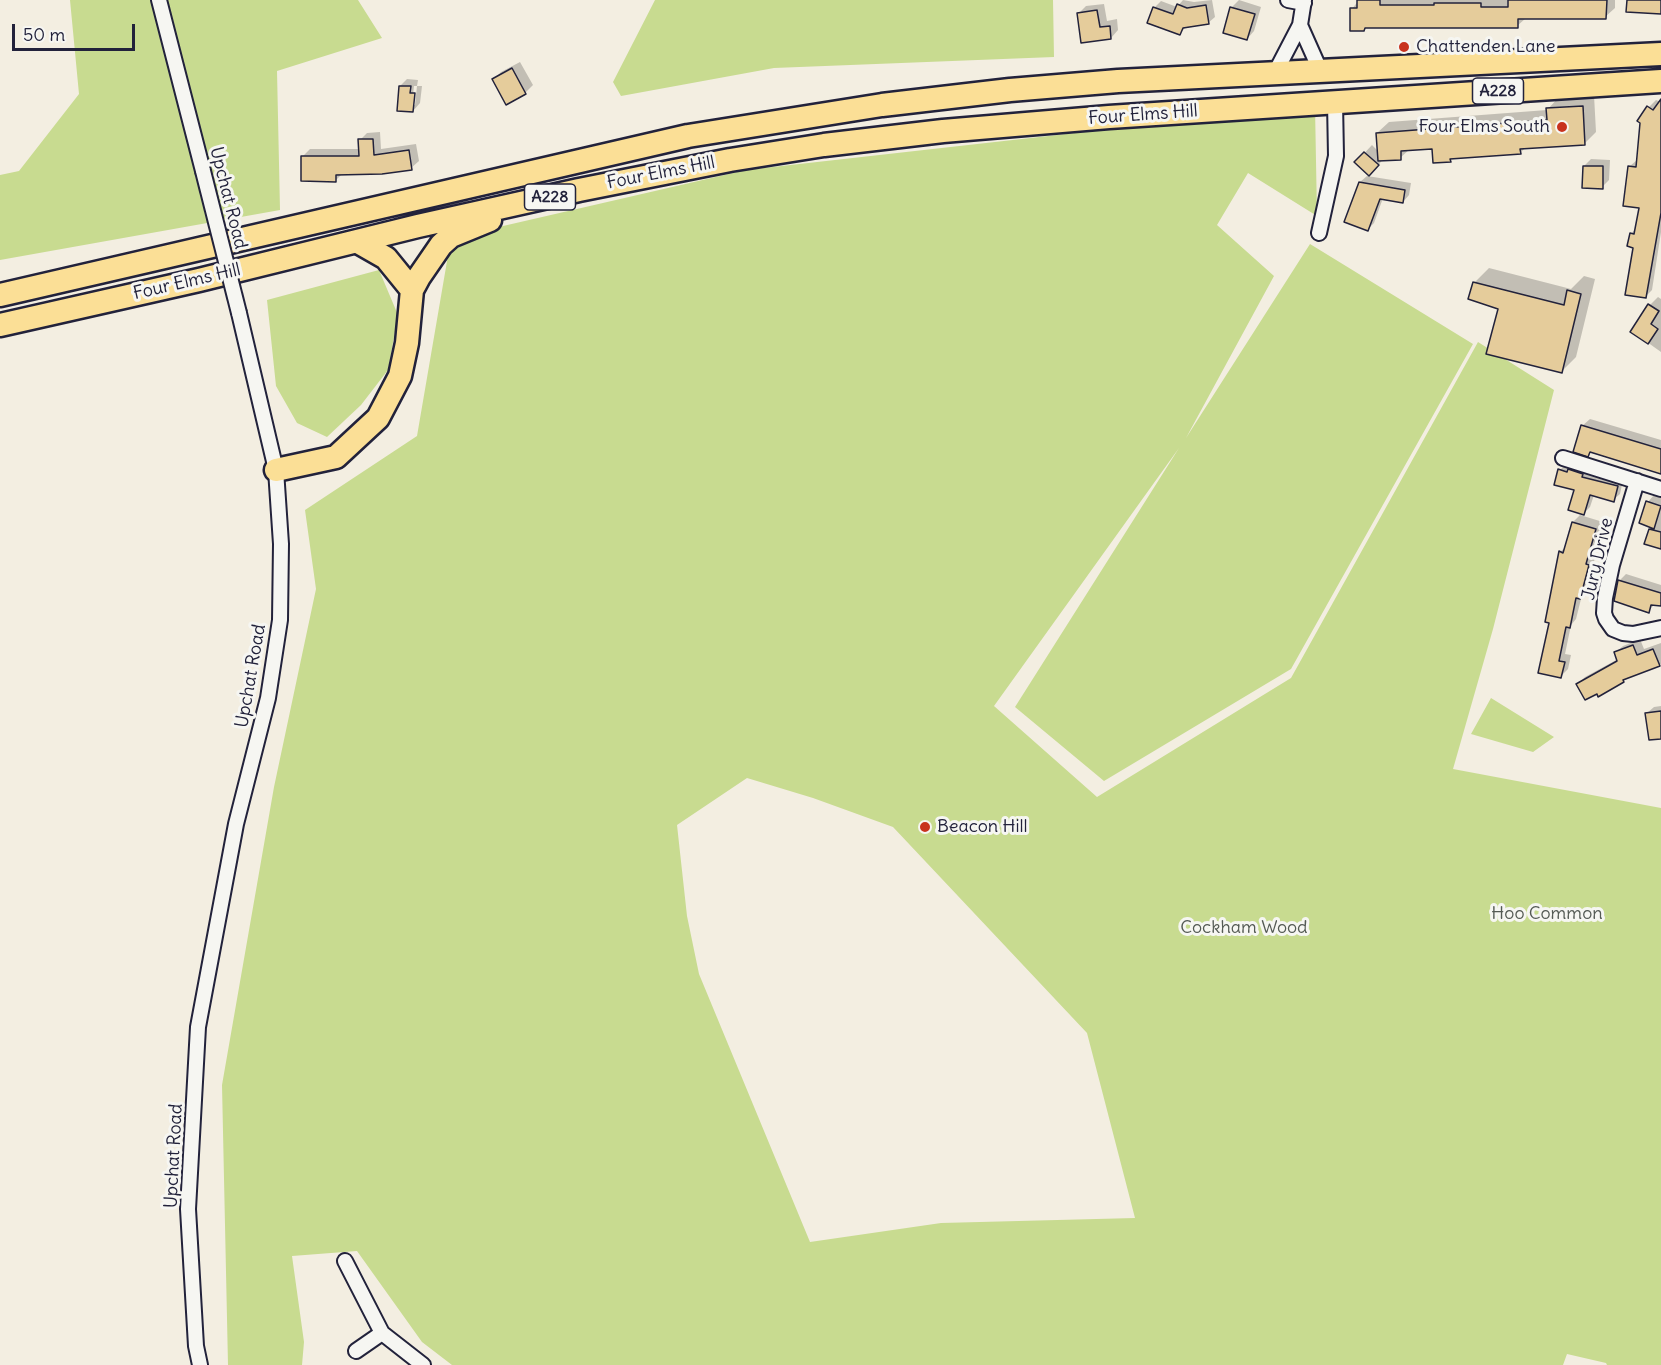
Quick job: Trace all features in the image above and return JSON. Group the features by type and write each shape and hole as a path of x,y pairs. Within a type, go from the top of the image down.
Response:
{"main road":[{"name":"A228","path":"1275,73 1661,54"},
{"name":"Four Elms Hill","path":"0,295 688,136 882,105 1010,90 1275,73"},
{"name":"A228","path":"1335,102 1661,81"},
{"name":"Four Elms Hill","path":"0,325 418,226 719,162 824,145 1025,123 1335,102"},
{"path":"276,470 336,457 378,418 400,376 407,343 412,290 432,254 451,236 538,199"},
{"path":"358,242 386,258 412,290"}],"street":[{"name":"Upchat Road","path":"159,0 239,313 276,470 281,544 278,631 268,698 236,824 198,1027 188,1209 196,1346 200,1365"},
{"path":"1275,73 1300,25 1304,1 1288,0"},
{"path":"1300,25 1320,70"},
{"path":"1319,233 1336,156 1335,102"},
{"path":"1563,458 1661,489"},
{"name":"Jury Drive","path":"1636,481 1612,564 1604,613 1613,629 1623,633 1633,634 1661,628"},
{"path":"345,1261 382,1333 423,1365"},
{"path":"356,1351 382,1333"}],"green space":[{"path":"70,0 358,0 382,38 277,71 280,210 0,260 0,175 19,171 79,94"},
{"path":"655,0 1053,0 1054,57 774,68 621,96 613,82"},
{"path":"1315,106 1317,216 1248,173 1217,225 1274,276 1186,438 1310,244 1473,344 1291,669 1104,781 1015,707 1179,448 994,706 1097,797 1291,678 1478,342 1554,390 1493,629 1453,769 1661,808 1661,1365 1607,1365 1567,1354 1563,1365 452,1365 422,1342 357,1251 292,1256 304,1342 302,1365 228,1365 222,1085 274,787 316,589 305,510 417,436 451,238 746,170","holes":["747,778 813,798 893,827 1087,1033 1135,1218 941,1223 810,1242 699,974 687,916 677,825"]},
{"path":"379,270 398,315 388,370 361,405 327,437 297,423 276,386 267,300"},
{"path":"1491,698 1554,737 1533,752 1471,734"}],"building":[{"path":"1357,0 1380,0 1380,5 1481,3 1481,7 1508,7 1508,0 1607,0 1606,19 1518,19 1518,28 1365,28 1364,31 1350,31 1350,8 1357,8"},
{"path":"1627,0 1661,0 1661,14 1626,12"},
{"path":"1177,4 1187,8 1206,5 1209,24 1183,28 1180,35 1147,23 1153,7 1173,14"},
{"path":"1230,7 1255,14 1247,40 1223,33"},
{"path":"1097,10 1100,27 1110,26 1111,39 1081,43 1077,13"},
{"path":"512,68 526,94 506,105 492,79"},
{"path":"399,86 411,86 410,93 415,93 413,112 397,111"},
{"path":"1661,99 1661,213 1646,298 1625,295 1633,248 1627,246 1630,233 1634,234 1639,208 1623,206 1628,166 1636,167 1640,123 1637,121 1647,106 1653,110"},
{"path":"1583,106 1585,145 1520,149 1521,154 1450,159 1451,162 1433,163 1432,149 1401,151 1401,160 1378,161 1376,133 1547,120 1546,108"},
{"path":"358,139 373,139 374,155 409,150 412,170 382,174 336,175 336,182 301,181 301,156 359,156"},
{"path":"1364,152 1379,165 1369,176 1354,162"},
{"path":"1583,166 1603,166 1603,189 1582,188"},
{"path":"1359,182 1405,190 1403,203 1380,199 1368,231 1344,222"},
{"path":"1473,282 1564,305 1567,290 1581,294 1562,373 1486,354 1498,309 1468,299"},
{"path":"1648,304 1659,311 1651,324 1658,329 1648,344 1630,332"},
{"path":"1581,425 1661,449 1661,474 1590,452 1588,457 1573,452"},
{"path":"1558,469 1567,472 1568,469 1583,474 1582,477 1618,486 1614,502 1590,495 1584,515 1568,510 1574,490 1554,485"},
{"path":"1646,501 1661,506 1654,529 1639,523"},
{"path":"1572,522 1596,529 1586,564 1589,565 1580,599 1576,598 1570,628 1566,627 1559,661 1565,662 1561,678 1538,673 1549,623 1545,622 1559,551 1563,553"},
{"path":"1649,529 1661,532 1661,549 1644,544"},
{"path":"1618,580 1661,593 1661,606 1651,605 1649,613 1614,601"},
{"path":"1633,645 1637,655 1653,649 1660,666 1623,680 1624,682 1598,697 1597,694 1585,700 1576,684 1617,661 1614,652"},
{"path":"1661,711 1661,739 1649,740 1645,713"}],"place":[{"name":"Chattenden Lane","path":"1404,47"},
{"name":"Four Elms South","path":"1562,127"},
{"name":"Beacon Hill","path":"925,827"}],"park label":[{"name":"Hoo Common","path":"1547,914"},
{"name":"Cockham Wood","path":"1244,928"}]}
